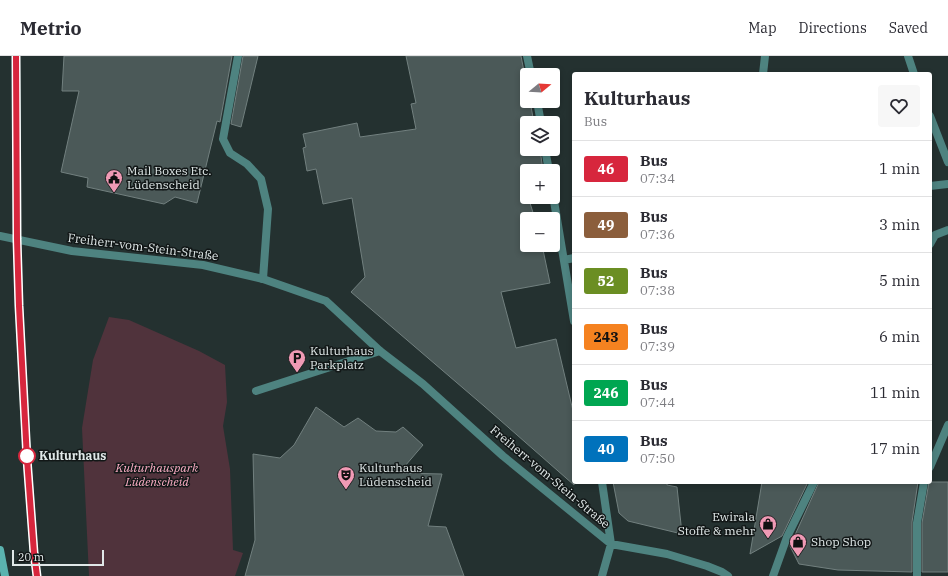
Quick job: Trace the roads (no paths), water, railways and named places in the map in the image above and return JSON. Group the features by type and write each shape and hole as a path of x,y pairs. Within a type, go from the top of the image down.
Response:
{"main road":[{"path":"16,56 19,306 27,459 37,576"},
{"path":"0,550 5,576"}],"street":[{"path":"238,56 222,139 230,153 247,164 261,179 268,209 263,279"},
{"path":"527,56 530,68"},
{"path":"764,72 765,56"},
{"path":"908,56 913,72"},
{"path":"932,121 948,162"},
{"path":"932,186 948,184"},
{"path":"555,204 572,308"},
{"path":"932,240 935,235 948,230"},
{"name":"Freiherr-vom-Stein-Straße","path":"0,236 72,251 203,266 263,279 326,301 380,351 423,384 503,456 611,544 667,554 707,566 728,576"},
{"path":"564,260 572,258"},
{"path":"256,391 380,351"},
{"path":"932,463 948,425"},
{"path":"602,484 611,544 602,576"},
{"path":"773,576 787,537 813,484"},
{"path":"917,576 917,523 924,484"}],"place":[{"name":"Mail Boxes Etc. Lüdenscheid","path":"114,193"},
{"name":"Kulturhaus Parkplatz","path":"297,373"},
{"name":"Kulturhaus","path":"27,456"},
{"name":"Kulturhaus Lüdenscheid","path":"346,490"},
{"name":"Ewirala Stoffe & mehr","path":"768,539"},
{"name":"Shop Shop","path":"798,557"}],"park label":[{"name":"Kulturhauspark Lüdenscheid","path":"157,475"}]}
